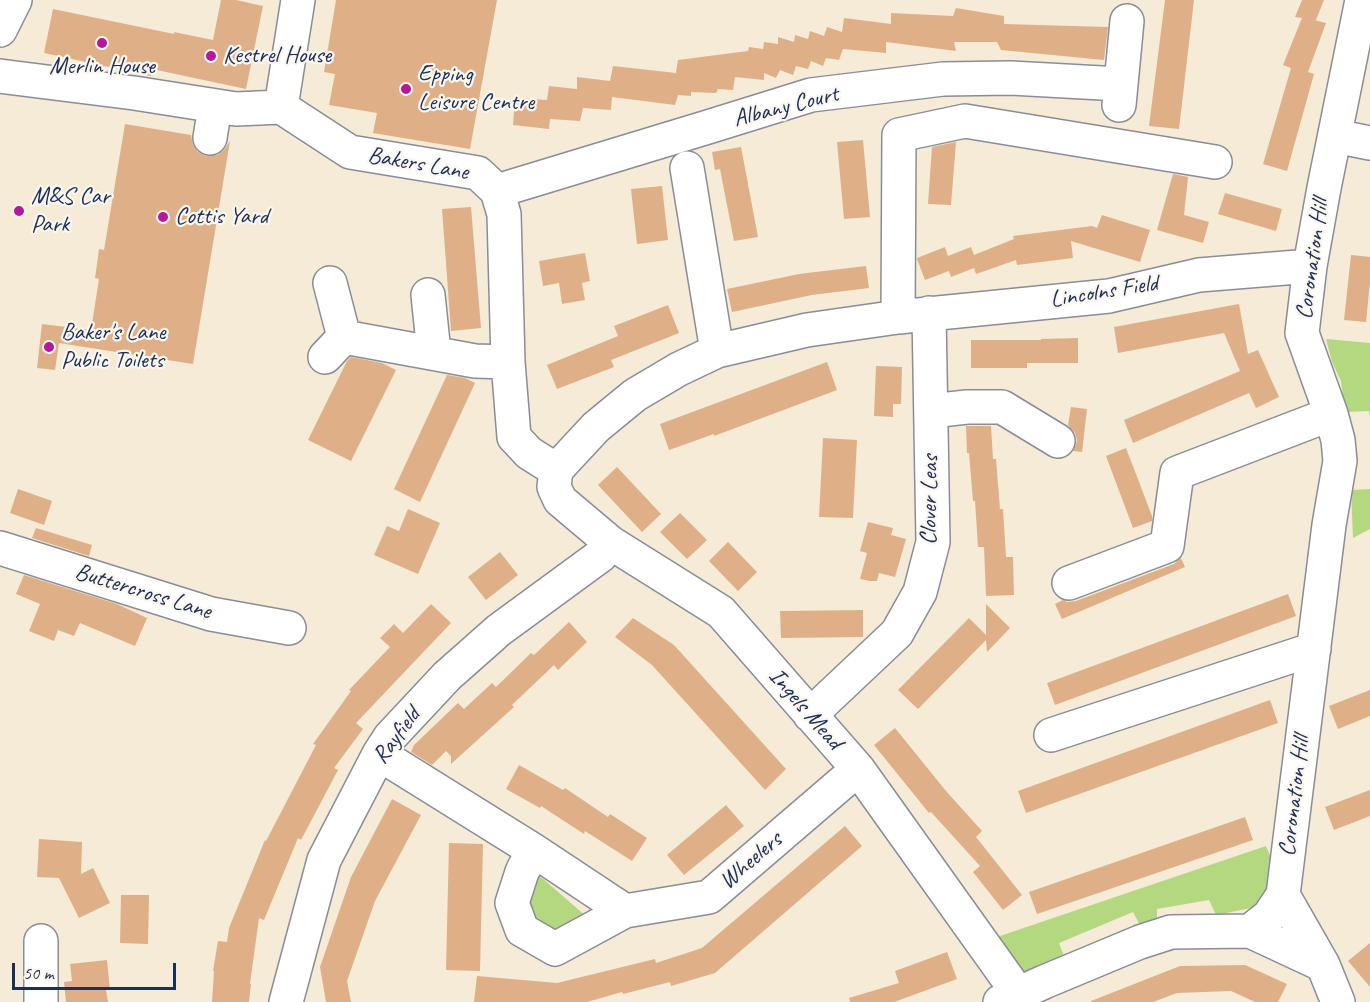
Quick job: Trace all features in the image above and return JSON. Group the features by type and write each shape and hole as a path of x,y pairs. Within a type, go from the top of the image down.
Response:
{"street":[{"path":"0,30 15,0"},
{"path":"0,66 0,77 236,109 281,107 298,0"},
{"name":"Coronation Hill","path":"1250,931 1269,916 1283,895 1329,525 1340,461 1338,440 1331,414 1302,333 1310,266 1362,0"},
{"name":"Albany Court","path":"496,190 708,128 811,95 943,79 1011,78 1119,95 1127,21"},
{"path":"210,138 215,106"},
{"name":"Bakers Lane","path":"281,107 350,152 478,173 496,190 504,214 508,362 514,437 529,453 556,470"},
{"path":"914,315 899,135 965,121 1215,162"},
{"path":"1335,136 1370,143"},
{"path":"687,168 717,351"},
{"name":"Lincolns Field","path":"556,470 596,427 635,395 679,369 717,351 807,330 914,315 1109,296 1199,275 1310,266"},
{"path":"330,283 334,347 434,352 475,361 508,362"},
{"path":"428,295 434,352"},
{"name":"Clover Leas","path":"810,715 897,633 920,592 933,542 931,411 914,315"},
{"path":"931,411 967,407 1002,407 1058,441"},
{"path":"1069,583 1167,546 1177,473 1331,414"},
{"name":"Ingels Mead","path":"556,470 554,487 560,500 611,543 721,612 858,769 1028,995"},
{"name":"Rayfield","path":"286,1002 324,860 390,737 447,676 499,630 600,556 611,543"},
{"name":"Buttercross Lane","path":"0,548 211,614 289,628"},
{"path":"1051,735 1314,649"},
{"path":"379,754 533,850 625,911"},
{"name":"Wheelers","path":"533,850 522,872 512,903 522,930 555,949 625,911 709,897 858,769"},
{"path":"1283,895 1323,965 1338,1002"},
{"path":"1028,995 1140,942 1172,932 1250,931 1323,965"},
{"path":"41,941 41,1002"}],"green space":[{"path":"1326,339 1370,343 1370,417 1369,411 1345,412 1341,381 1332,362"},
{"path":"1370,489 1370,529 1353,538 1351,490"},
{"path":"1266,846 1274,865 1261,906 1216,915 1209,900 1157,909 1157,924 1142,929 1133,912 1059,943 1065,959 1023,976 997,937"},
{"path":"535,872 587,917 565,932 533,927 524,885"}],"building":[{"path":"221,0 236,0 263,6 246,89 152,69 151,76 44,53 53,9 213,40"},
{"name":"Epping Leisure Centre","path":"336,0 497,0 470,149 373,133 377,113 329,105 335,74 324,72"},
{"path":"1165,0 1194,0 1179,129 1149,126"},
{"path":"1302,0 1324,0 1314,20 1326,23 1308,72 1314,74 1287,171 1263,164 1291,68 1283,65 1302,18 1295,17"},
{"path":"956,8 1004,16 1004,24 1108,27 1104,60 1001,50 997,42 954,42 956,51 886,42 886,53 843,49 839,60 826,58 823,66 811,61 808,69 796,66 793,75 780,70 776,78 764,73 764,80 735,77 733,90 718,89 716,93 691,92 691,96 678,95 675,105 612,97 611,110 583,108 580,121 550,119 549,129 513,125 515,98 547,100 549,86 577,89 577,77 610,81 613,66 676,73 678,60 748,51 749,47 763,49 764,42 778,44 778,37 794,42 795,35 808,39 810,31 824,36 827,27 842,32 844,18 891,24 891,13 953,16"},
{"name":"Cottis Yard","path":"125,124 191,135 193,145 198,152 207,156 217,155 230,141 193,364 59,343 55,370 37,368 42,324 91,330 99,279 95,278 99,249 104,250"},
{"path":"863,140 870,217 844,219 837,142"},
{"path":"956,142 951,205 928,204 932,147"},
{"path":"741,147 758,237 734,241 720,169 715,170 712,152"},
{"path":"1173,174 1188,177 1184,215 1209,222 1203,243 1157,230"},
{"path":"662,186 668,240 637,244 631,189"},
{"path":"1225,193 1282,209 1276,231 1218,214"},
{"path":"471,207 481,328 451,331 442,209"},
{"path":"1102,215 1150,230 1140,262 1071,241 1073,258 1017,265 1016,260 976,274 974,268 951,277 949,271 925,280 917,259 945,247 948,256 971,247 974,255 1014,239 1013,236 1092,226 1097,228"},
{"path":"585,253 590,281 582,283 585,300 562,304 559,283 543,286 539,261"},
{"path":"1351,255 1370,257 1366,322 1344,320"},
{"path":"866,266 869,288 812,295 732,312 727,289 799,274"},
{"path":"1239,304 1248,354 1258,350 1279,397 1256,408 1249,393 1133,443 1124,420 1240,371 1224,333 1118,353 1114,327"},
{"path":"668,305 679,333 611,360 614,367 557,389 547,365 618,336 614,326"},
{"path":"1078,338 1078,363 1027,363 1027,368 971,368 971,340"},
{"path":"351,357 382,363 396,370 351,461 308,440"},
{"path":"827,362 837,390 714,436 714,434 669,450 660,424"},
{"path":"876,366 902,367 901,404 893,404 893,417 874,416"},
{"path":"447,375 465,378 475,383 420,502 394,489"},
{"path":"1071,407 1087,409 1082,452 1073,451 1077,441 1075,433 1068,425"},
{"path":"966,426 991,426 1000,509 1003,509 1006,557 1013,557 1014,595 986,596 984,547 978,547"},
{"path":"823,438 857,440 853,518 819,517"},
{"path":"1126,448 1152,516 1152,521 1133,528 1106,456"},
{"path":"617,467 661,514 642,532 598,485"},
{"path":"18,489 52,501 44,525 10,513"},
{"path":"408,509 440,523 418,574 374,555 387,526 399,531"},
{"path":"680,513 707,540 687,559 660,532"},
{"path":"868,522 893,528 891,535 906,539 895,577 879,573 877,581 860,579 867,553 860,551"},
{"path":"36,528 92,545 89,556 32,538"},
{"path":"728,542 757,572 738,591 709,561"},
{"path":"500,552 518,575 486,600 468,577"},
{"path":"1181,558 1185,567 1062,619 1055,604 1063,600 1076,601 1174,564"},
{"path":"24,575 117,604 147,618 135,646 80,623 74,636 58,630 54,641 29,631 40,604 16,594"},
{"path":"1288,594 1296,616 1055,705 1047,683"},
{"path":"431,604 451,623 356,723 363,729 334,768 338,770 301,840 298,838 264,920 259,918 249,1002 212,1002 213,971 218,941 227,942 229,928 265,840 316,745 313,744 351,691 349,690 390,647 380,638 394,624 403,633"},
{"path":"986,604 1010,628 987,652 986,640 918,709 898,690 969,618 986,635"},
{"path":"863,610 863,637 781,638 780,611"},
{"path":"633,618 674,645 786,769 765,790 652,665 615,637"},
{"path":"569,622 587,642 558,670 554,665 512,705 514,707 451,764 451,756 446,751 432,765 411,752 414,745 458,703 464,709 492,683 496,687 531,653 534,655"},
{"path":"1370,690 1370,716 1338,729 1329,706"},
{"path":"1270,700 1278,723 1026,813 1018,791"},
{"path":"895,728 982,831 976,837 1022,895 1003,910 973,872 980,866 931,812 929,813 874,745"},
{"path":"519,765 563,790 565,788 608,817 610,814 647,838 632,861 585,831 584,834 541,806 540,808 506,789"},
{"path":"1370,790 1370,816 1334,830 1325,807"},
{"path":"392,799 421,815 375,901 347,981 351,1002 326,1002 320,967 351,877"},
{"path":"726,805 744,826 684,875 667,855"},
{"path":"1245,817 1253,840 1037,914 1029,892"},
{"path":"845,826 862,846 715,973 671,986 670,982 587,1002 474,1002 477,976 557,983 655,959 656,963 702,948"},
{"path":"39,839 82,842 81,874 93,868 110,903 79,918 59,878 37,877"},
{"path":"449,843 483,844 480,971 446,970"},
{"path":"121,895 149,895 148,944 120,943"},
{"path":"1370,943 1370,987 1348,961"},
{"path":"947,952 957,979 894,1002 850,1002 849,998 899,983 895,971"},
{"path":"107,960 110,990 106,990 108,1002 66,1002 64,982 72,981 70,964"},
{"path":"1245,965 1287,984 1278,1002 1255,1002 1231,991 1177,993 1153,1002 1091,1002 1180,966"}],"place":[{"name":"Merlin House","path":"102,43"},
{"name":"Kestrel House","path":"211,56"},
{"name":"Epping Leisure Centre","path":"406,89"},
{"name":"M&S Car Park","path":"19,211"},
{"name":"Cottis Yard","path":"163,217"},
{"name":"Baker's Lane Public Toilets","path":"49,347"}]}
